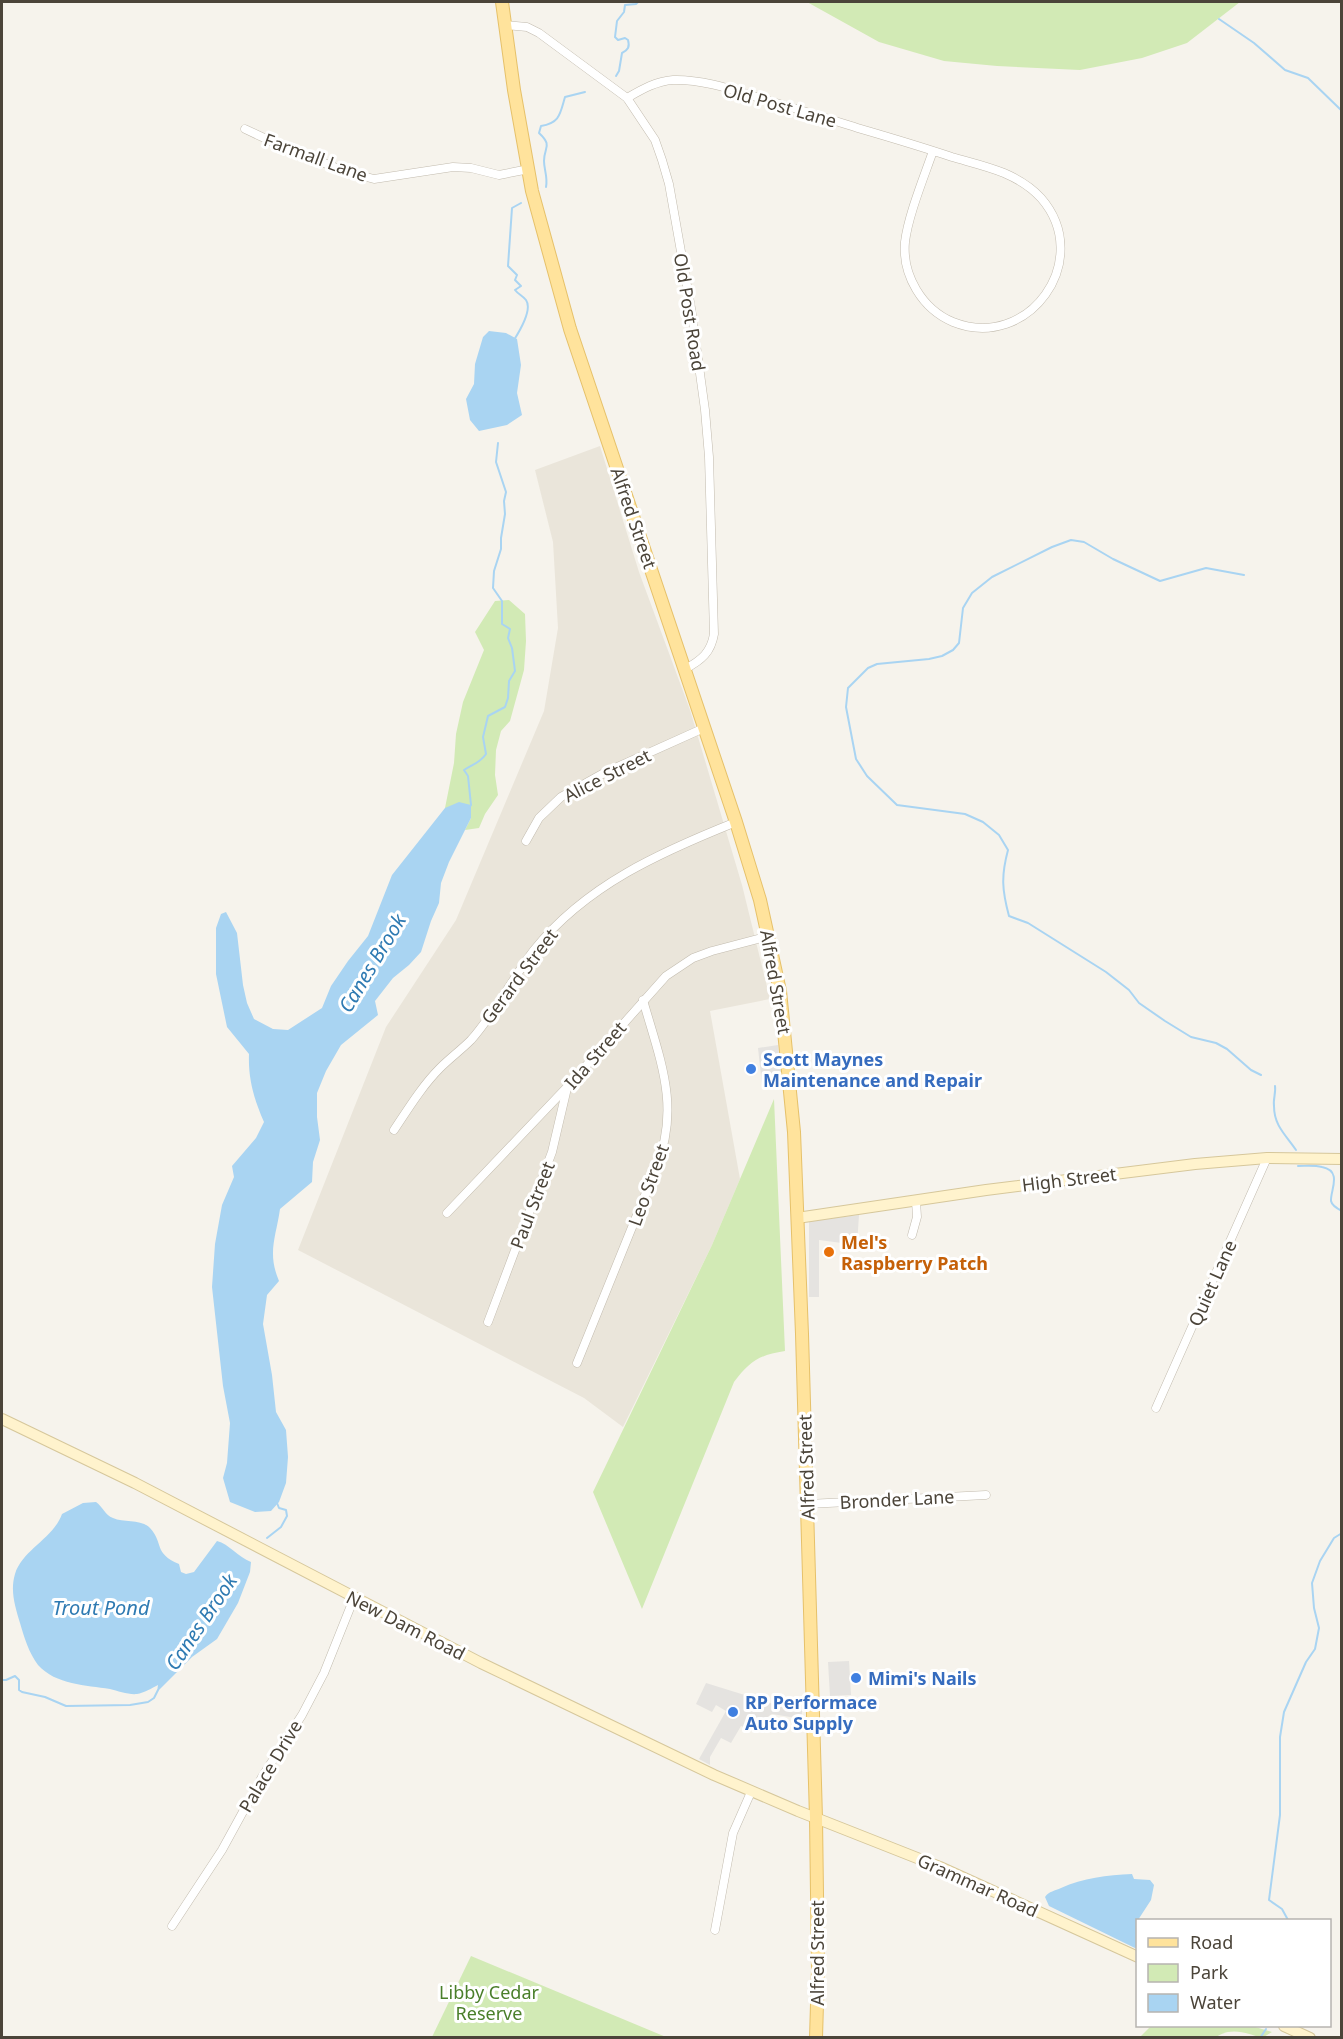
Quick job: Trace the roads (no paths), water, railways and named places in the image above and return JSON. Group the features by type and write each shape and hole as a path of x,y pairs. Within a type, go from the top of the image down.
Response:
{"main road":[{"name":"Alfred Street","path":"502,2 514,90 545,241 570,329 736,822 769,936 780,991 794,1132 808,1504 816,1818 818,1970 816,2037"}],"street":[{"name":"Old Post Road","path":"505,25 527,27 539,33 627,98 655,141 669,184 691,308 709,457 713,644 708,653 698,662 685,669"},
{"name":"Old Post Lane","path":"627,98 653,84 673,80 703,82 933,151 986,167 1021,182 1032,189 1050,210 1059,235 1060,262 1057,275 1044,298 1016,320 995,326 962,325 933,310 918,294 913,284 906,263 905,242 933,151"},
{"name":"Farmall Lane","path":"245,129 344,171 374,179 453,167 471,168 499,175 529,169"},
{"name":"Alice Street","path":"526,840 539,818 561,797 604,773 704,728"},
{"name":"Gerard Street","path":"394,1130 414,1100 440,1068 471,1039 534,951 566,916 607,884 638,865 694,838 736,822"},
{"name":"Ida Street","path":"447,1213 568,1086 666,976 693,958 769,936"},
{"name":"Leo Street","path":"577,1363 666,1139 669,1114 667,1090 643,1000"},
{"name":"Paul Street","path":"488,1322 552,1152 568,1086"},
{"name":"High Street","path":"797,1218 1163,1167 1267,1158 1341,1160"},
{"name":"Quiet Lane","path":"1156,1408 1267,1158"},
{"path":"912,1234 917,1217 916,1201"},
{"name":"New Dam Road","path":"2,1419 135,1483 481,1664 751,1792 816,1818"},
{"name":"Bronder Lane","path":"808,1504 986,1495"},
{"name":"Palace Drive","path":"172,1926 222,1850 262,1777 302,1715 324,1672 354,1598"},
{"path":"715,1930 733,1833 751,1792"},
{"name":"Grammar Road","path":"816,1818 946,1870 1136,1957"},
{"path":"1288,2027 1310,2037"}],"water":[{"path":"489,331 506,333 517,339 521,365 517,393 522,415 507,425 479,431 470,420 466,399 474,384 475,364 483,337"},
{"path":"459,802 471,805 471,818 441,883 439,903 421,952 393,978 375,1001 378,1015 341,1045 326,1071 317,1093 320,1140 313,1162 312,1182 280,1209 273,1253 275,1271 279,1281 267,1295 263,1324 276,1412 286,1430 288,1457 286,1483 279,1502 271,1511 255,1512 230,1502 223,1478 227,1463 230,1423 223,1386 212,1287 215,1244 222,1205 234,1177 232,1166 256,1138 264,1122 252,1089 249,1054 227,1027 216,974 216,928 221,914 226,912 237,933 243,985 254,1019 273,1029 288,1030 322,1008 331,986 368,936 392,875 445,808"},
{"name":"Trout Pond","path":"96,1502 113,1518 147,1525 154,1533 165,1556 179,1564 181,1572 186,1574 194,1572 217,1541 251,1562 250,1572 238,1603 217,1639 192,1657 157,1692 158,1685 142,1693 131,1694 72,1683 53,1677 38,1665 23,1634 13,1592 15,1574 19,1565 58,1523 62,1514 83,1503"},
{"path":"1132,1874 1134,1879 1150,1880 1154,1885 1151,1900 1139,1919 1136,1919 1136,1949 1049,1906 1045,1897 1050,1892 1078,1882 1104,1876"}],"waterway":[{"name":"Canes Brook","path":"616,76 622,53 629,45 625,38 618,40 615,37 617,21 624,12 625,5 638,2"},
{"path":"1219,19 1254,43 1285,70 1308,78 1342,111"},
{"name":"Canes Brook","path":"546,187 544,161 547,144 539,133 541,126 556,120 565,97 585,92"},
{"name":"Canes Brook","path":"514,340 528,309 526,300 515,290 521,286 515,280 517,275 508,266 512,208 521,203"},
{"name":"Canes Brook","path":"469,808 471,805 468,776 464,770 486,754 483,737 488,716 505,707 509,681 515,671 512,648 508,638 510,629 502,624 502,601 493,588 494,571 501,549 506,492 496,462 498,443"},
{"path":"1244,575 1206,568 1160,581 1113,559 1084,542 1071,540 992,577 972,593 963,608 959,643 953,650 929,659 877,664 868,668 848,688 846,707 856,759 867,776 897,805 965,814 983,822 999,835 1008,850 1003,883 1009,916 1028,923 1106,972 1129,990 1139,1003 1165,1021 1191,1037 1216,1043 1227,1049 1251,1070 1261,1075"},
{"path":"1275,1086 1276,1119 1296,1150"},
{"path":"1298,1166 1319,1166 1332,1173 1334,1182 1331,1201 1342,1211"},
{"name":"Canes Brook","path":"267,1538 281,1527 287,1516 286,1510 279,1508 277,1503"},
{"path":"1287,1919 1282,1909 1269,1900 1280,1815 1280,1737 1284,1712 1306,1662 1315,1649 1319,1628 1314,1608 1312,1583 1320,1561 1334,1538 1342,1533"},
{"name":"Canes Brook","path":"2,1680 15,1676 19,1680 19,1690 22,1692 45,1697 66,1706 130,1705 148,1702 154,1698 158,1690"},
{"path":"1260,2038 1266,2029"}],"place":[{"name":"Scott Maynes Maintenance and Repair","path":"751,1069"},
{"name":"Mel's Raspberry Patch","path":"829,1252"},
{"name":"Mimi's Nails","path":"856,1678"},
{"name":"RP Performace Auto Supply","path":"733,1712"}],"park label":[{"name":"Libby Cedar Reserve","path":"489,2002"}]}
